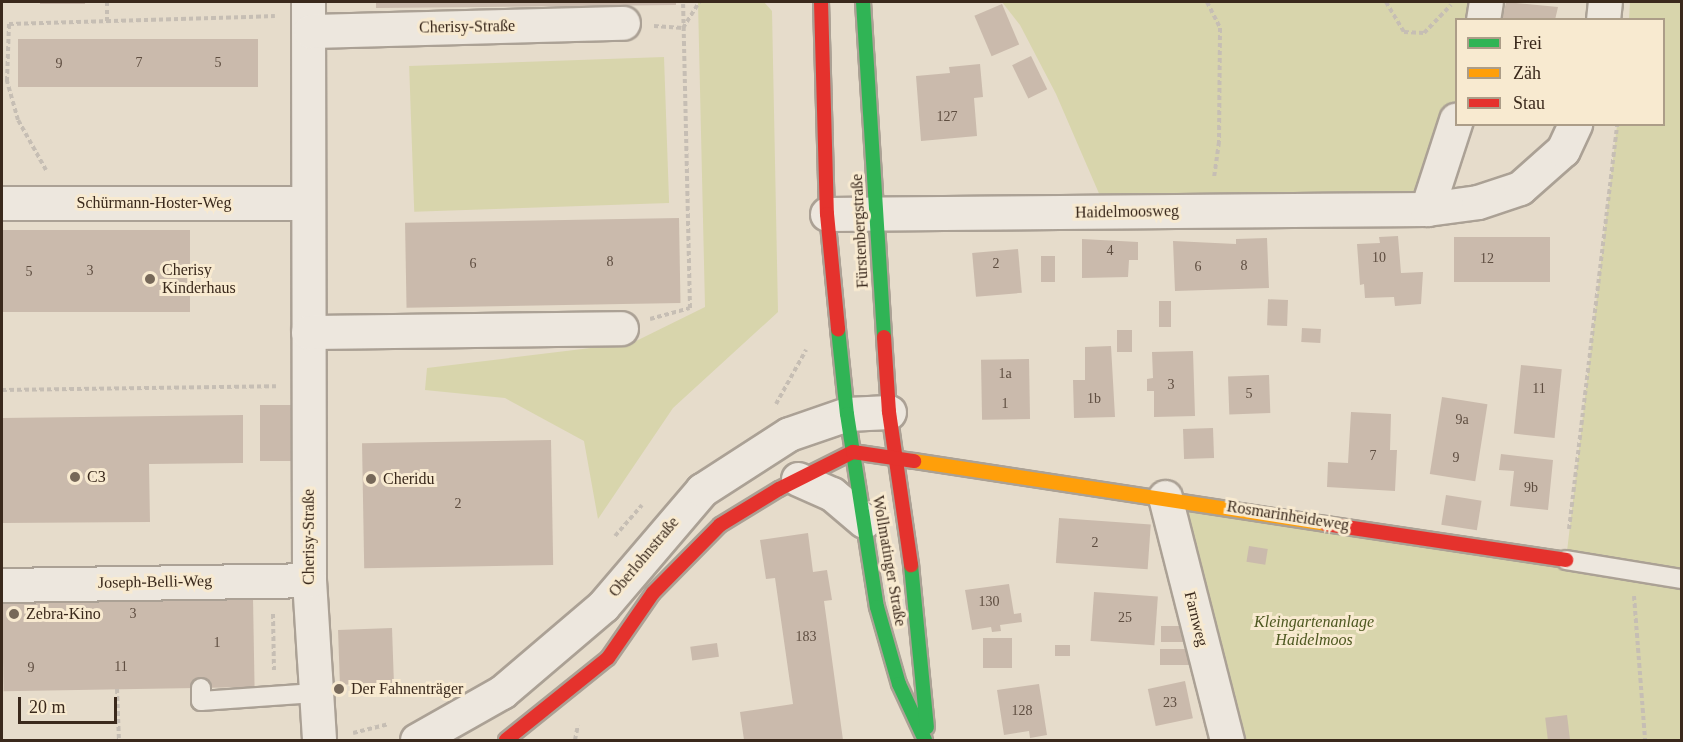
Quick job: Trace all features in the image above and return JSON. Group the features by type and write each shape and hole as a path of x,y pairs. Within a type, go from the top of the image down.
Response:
{"main road":[{"name":"Fürstenbergstraße","path":"821,2 827,214 847,414 853,452"},
{"name":"Fürstenbergstraße","path":"863,2 889,412 894,458"},
{"path":"853,452 894,458"},
{"name":"Wollmatinger Straße","path":"853,452 877,608 899,684 927,741"},
{"name":"Oberlohnstraße","path":"506,741 608,658 653,593 692,550 720,525 798,479 853,452"},
{"name":"Rosmarinheideweg","path":"894,458 1165,496 1566,561"},
{"name":"Wollmatinger Straße","path":"894,458 916,601 927,741"}],"street":[{"path":"1483,18 1486,2"},
{"path":"1603,18 1605,2"},
{"name":"Cherisy-Straße","path":"331,738 315,693 309,580 309,332 306,203 309,16 623,23"},
{"path":"1427,209 1455,123"},
{"name":"Haidelmoosweg","path":"827,214 876,216 1427,209 1478,202 1520,188 1563,150 1574,126"},
{"name":"Schürmann-Hoster-Weg","path":"2,203 306,203"},
{"path":"309,332 621,328"},
{"name":"Oberlohnstraße","path":"407,731 502,692 594,614 702,490 789,434 847,414 889,412"},
{"path":"798,479 832,494 864,521"},
{"name":"Farnweg","path":"1165,496 1227,741"},
{"name":"Joseph-Belli-Weg","path":"2,585 309,580"}],"lane":[{"name":"Rosmarinheideweg","path":"1566,561 1633,574 1682,579"},
{"path":"201,688 201,701 315,693"}],"path":[{"path":"107,2 107,21"},
{"path":"621,328 690,308 683,2"},
{"path":"683,28 699,2"},
{"path":"1207,2 1220,28 1219,142 1209,211"},
{"path":"1386,2 1404,32 1424,33 1452,2"},
{"path":"54,203 52,183 18,120 7,81 9,24 309,16"},
{"path":"623,23 683,28"},
{"path":"2,64 7,64"},
{"path":"1566,561 1617,126"},
{"path":"2,390 309,388"},
{"path":"610,542 647,501"},
{"path":"1633,574 1645,741"},
{"path":"273,580 274,696"},
{"path":"117,689 119,741"},
{"path":"331,738 407,731"}],"green space":[{"path":"698,2 764,2 772,11 778,312 673,408 598,519 584,441 505,398 425,390 427,368 632,343 705,307"},
{"path":"1002,2 1486,2 1483,18 1455,18 1455,123 1427,209 1107,212 1056,94 1020,25"},
{"name":"Kleingartenanlage Haidelmoos","path":"1630,2 1681,2 1681,740 1227,740 1165,497 1566,560 1617,126 1665,126 1665,18 1629,18"},
{"path":"664,57 669,203 414,212 409,66"}],"building":[{"path":"40,2 85,2 85,4 40,4"},
{"path":"376,2 676,2 676,5 376,8"},
{"path":"1506,2 1558,7 1555,18 1502,18"},
{"path":"1002,4 1019,45 992,56 974,16"},
{"path":"18,39 258,39 258,87 18,87"},
{"path":"1031,56 1047,89 1028,98 1012,65"},
{"path":"980,64 983,97 974,98 977,136 921,141 916,76 950,73 949,67"},
{"path":"679,218 680,303 407,308 405,223"},
{"path":"2,230 190,230 190,312 2,312"},
{"path":"1398,236 1401,273 1423,272 1421,304 1395,306 1394,297 1365,298 1364,284 1360,285 1357,244 1380,243 1379,237"},
{"path":"1454,237 1550,237 1550,282 1454,282"},
{"path":"1267,238 1269,288 1175,291 1173,241 1236,244 1236,239"},
{"path":"1082,239 1138,242 1138,260 1129,260 1128,277 1082,278"},
{"path":"1018,249 1022,293 976,297 972,253"},
{"path":"1041,256 1055,256 1055,282 1041,282"},
{"path":"1268,299 1288,300 1287,326 1267,325"},
{"path":"1159,301 1171,301 1171,327 1159,327"},
{"path":"1302,328 1321,329 1320,343 1301,342"},
{"path":"1117,330 1132,330 1132,352 1117,352"},
{"path":"1111,346 1115,417 1074,418 1073,380 1085,380 1085,347"},
{"path":"1193,351 1195,416 1154,417 1154,391 1147,391 1147,379 1153,378 1152,352"},
{"path":"1029,359 1030,419 982,420 981,360"},
{"path":"1521,365 1562,369 1555,438 1514,434"},
{"path":"1269,375 1270,413 1229,414 1228,376"},
{"path":"1442,397 1487,404 1475,481 1430,474"},
{"path":"260,405 293,405 293,461 260,461"},
{"path":"1351,412 1391,414 1390,450 1397,450 1395,491 1327,487 1328,462 1348,463"},
{"name":"C3","path":"243,415 243,463 149,464 150,522 2,523 2,418"},
{"path":"1213,428 1214,458 1184,459 1183,429"},
{"path":"551,440 553,565 364,568 362,443"},
{"path":"1501,454 1553,460 1548,510 1510,506 1514,471 1499,470"},
{"path":"1446,495 1482,501 1477,530 1441,525"},
{"path":"1059,518 1151,524 1148,569 1056,563"},
{"path":"808,533 813,572 827,570 832,600 824,601 843,740 744,740 740,712 793,704 775,578 766,579 760,540"},
{"path":"1249,546 1268,549 1265,565 1246,562"},
{"path":"1009,584 1014,614 1021,613 1022,622 1000,625 1001,631 992,632 991,627 972,630 965,590"},
{"path":"1094,592 1158,596 1154,645 1091,641"},
{"path":"253,598 255,687 4,691 2,602"},
{"path":"1161,626 1189,626 1189,642 1161,642"},
{"path":"392,628 394,683 340,685 338,630"},
{"path":"983,638 1012,638 1012,668 983,668"},
{"path":"717,643 719,657 692,661 690,647"},
{"path":"1055,645 1070,645 1070,656 1055,656"},
{"path":"1160,649 1191,649 1191,665 1160,665"},
{"path":"1185,681 1193,718 1156,726 1148,689"},
{"path":"1039,684 1047,735 1030,738 1029,731 1004,735 997,690"},
{"path":"1567,715 1570,740 1548,740 1545,718"}],"traffic: fast":[{"path":"863,2 884,337"},
{"path":"838,329 847,414 877,607 899,684 925,740"},
{"path":"911,565 927,727"}],"traffic: slow":[{"path":"914,461 1326,524"}],"traffic: jam":[{"path":"821,2 827,214 838,329"},
{"path":"884,337 889,412 911,565"},
{"path":"506,740 608,658 653,593 720,525 779,489 853,452 914,461"},
{"path":"1326,524 1566,560"}],"place":[{"name":"Cherisy Kinderhaus","path":"150,279"},
{"name":"C3","path":"75,477"},
{"name":"Cheridu","path":"371,479"},
{"name":"Zebra-Kino","path":"14,614"},
{"name":"Der Fahnenträger","path":"339,689"}]}
